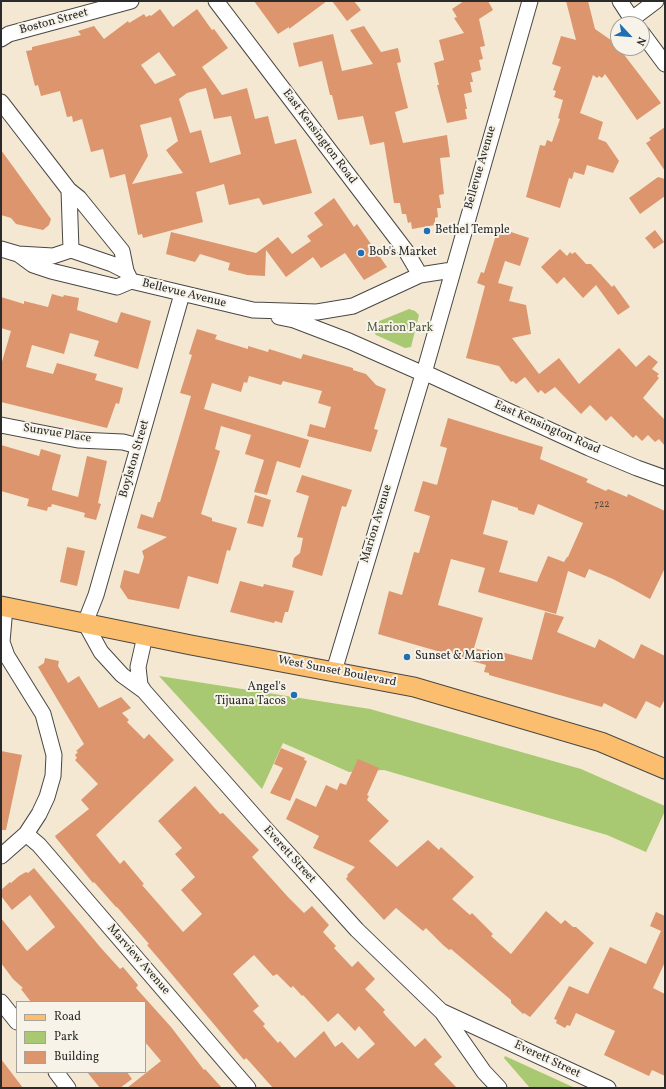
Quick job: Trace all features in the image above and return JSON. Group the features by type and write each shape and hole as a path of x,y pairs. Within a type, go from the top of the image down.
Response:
{"main road":[{"name":"West Sunset Boulevard","path":"3,607 145,636 414,687 575,733 615,747 665,769"}],"street":[{"name":"Boston Street","path":"1,39 10,34 131,1"},
{"name":"East Kensington Road","path":"216,1 406,251 420,275"},
{"name":"Bellevue Avenue","path":"1,249 18,254 53,256 71,250 112,264 128,276 182,294 253,310 317,312 353,306 420,275 431,275 452,270 530,1"},
{"path":"620,1 630,16"},
{"path":"640,16 656,1"},
{"path":"650,44 665,64"},
{"path":"1,102 69,190 79,198 122,251 128,276"},
{"path":"69,190 71,250"},
{"name":"Bellevue Avenue","path":"18,254 33,265 51,271 117,287 128,276"},
{"name":"Marion Avenue","path":"334,671 424,372 452,270"},
{"name":"Boylston Street","path":"84,623 96,595 182,294"},
{"name":"East Kensington Road","path":"253,310 294,320 350,341 424,372 590,448 636,468 665,478"},
{"name":"Sunvue Place","path":"1,425 78,440 123,442 138,446"},
{"path":"1,856 26,834 47,797 53,776 54,755 43,714 7,656 2,642 3,607"},
{"name":"Everett Street","path":"84,623 101,652 122,675 144,692 357,930 442,1012 484,1072 499,1088"},
{"name":"Everett Street","path":"144,692 140,685 138,667 145,636"},
{"name":"Marview Avenue","path":"26,834 39,845 248,1088"},
{"path":"1,1002 16,1021"},
{"name":"Everett Street","path":"442,1012 608,1088"},
{"path":"57,1073 68,1088"}],"green space":[{"name":"Marion Park","path":"409,309 415,311 419,315 411,347 405,348 376,335 373,330 377,322"},
{"path":"159,676 370,709 581,769 665,806 665,811 646,852 607,835 384,770 349,772 283,743 262,789"},
{"path":"505,1056 575,1088 530,1088 504,1058"}],"building":[{"path":"254,1 327,1 289,29 289,27 278,34"},
{"path":"332,1 354,1 361,10 347,21"},
{"path":"464,1 488,1 493,10 479,19 485,46 480,47 483,59 479,60 481,70 471,73 473,82 470,82 472,92 464,94 467,119 447,123 437,85 439,85 434,63 444,60 439,40 464,33 454,18 457,17 452,9"},
{"path":"566,1 588,1 595,29 610,39 610,56 625,56 661,103 637,120 605,74 602,78 599,76 597,78 593,75 580,113 603,122 598,139 606,142 619,161 613,173 587,165 584,175 574,172 572,179 569,178 560,208 526,197 540,145 545,146 547,140 552,142 560,119 558,118 563,100 554,97 556,91 553,90 561,67 552,64 561,36 576,40"},
{"path":"160,9 173,27 197,9 212,30 214,29 228,48 202,67 222,95 247,88 255,119 268,116 275,144 296,139 312,193 263,205 259,198 229,205 224,184 196,192 203,222 143,238 142,234 138,235 125,174 110,178 103,149 91,152 82,119 73,122 72,116 67,117 60,91 41,96 38,85 35,86 26,51 32,50 32,47 81,35 78,31 94,26 104,39 128,21 129,23 144,14 146,17 151,16","holes":["159,52 176,75 155,84 141,65","206,88 214,119 231,116 241,154 210,163 201,130 190,133 179,99 187,93","171,117 178,141 166,150 183,173 132,184 148,156 140,125"]},
{"path":"364,26 381,52 398,48 401,62 397,63 408,108 395,112 403,143 447,135 450,157 440,158 444,194 439,195 441,208 437,208 438,217 435,218 435,225 412,229 411,222 408,223 406,214 402,214 400,203 394,203 384,142 370,145 363,116 338,120 322,61 299,67 293,43 333,34 342,71 373,64 350,30"},
{"path":"665,127 665,171 646,143 651,140 649,138"},
{"path":"1,150 51,219 49,225 43,230 16,224 11,218 1,215"},
{"path":"658,177 665,179 665,196 640,214 629,198"},
{"path":"334,198 354,227 357,224 387,267 364,280 345,253 321,268 313,257 286,277 266,250 265,276 247,275 228,270 230,263 200,254 195,262 166,254 171,232 256,253 278,237 292,254 311,241 307,236 323,225 314,213"},
{"path":"502,229 529,238 520,266 505,261 498,283 513,287 509,301 526,305 531,334 512,338 539,374 559,358 579,384 619,348 636,367 649,355 658,362 652,369 659,374 657,376 659,378 643,398 665,420 665,446 659,439 655,442 648,435 642,441 636,435 633,438 611,416 606,421 590,405 581,414 555,387 545,394 541,390 538,393 525,377 516,384 513,381 511,382 499,366 466,358 485,286 477,283 481,272 484,273 497,232 500,233"},
{"path":"655,230 664,242 654,249 645,238"},
{"path":"560,249 567,256 570,252 572,254 575,252 586,264 591,264 612,287 614,285 630,307 618,315 596,285 583,298 564,277 557,284 541,267"},
{"path":"52,294 63,297 64,295 79,298 77,310 117,323 121,312 151,321 138,369 94,356 99,341 70,333 64,354 32,345 26,367 53,374 57,363 97,374 95,380 123,388 119,404 116,403 107,428 1,402 1,365 11,331 1,328 1,297 24,304 24,301 48,307"},
{"path":"197,329 217,335 215,339 248,349 248,346 268,352 269,349 301,359 303,354 353,368 353,370 366,374 376,385 386,389 374,429 378,430 371,452 307,436 310,424 325,428 331,407 318,403 322,391 283,381 281,385 249,376 247,383 244,382 241,392 212,383 204,409 309,440 300,468 277,461 267,495 254,492 264,460 245,454 251,435 221,426 215,449 220,451 201,514 212,518 212,521 237,528 230,551 227,550 218,584 188,576 179,609 128,599 120,587 124,570 139,574 144,557 142,551 167,537 137,528 141,514 153,518 158,502 160,502 191,396 180,393 192,355 189,354"},
{"path":"448,418 543,447 540,459 588,479 586,482 606,491 608,489 627,497 628,494 665,511 665,568 650,599 613,579 589,569 585,578 568,571 556,614 478,592 485,568 451,559 438,605 483,618 474,648 500,655 501,652 532,660 545,612 564,617 557,632 595,648 599,639 634,659 641,644 665,656 665,699 660,708 646,701 636,719 604,703 602,707 489,675 489,673 484,672 486,665 378,634 389,591 402,595 414,552 419,553 430,516 414,511 423,481 437,485 447,448 440,446","holes":["492,500 518,508 518,510 534,515 538,504 583,523 568,557 564,562 548,556 537,582 499,572 508,541 483,534"]},
{"path":"1,445 39,456 41,449 61,455 52,490 78,497 87,456 107,461 98,503 101,504 96,520 84,517 85,513 52,504 51,507 48,507 47,511 27,506 29,499 1,491"},
{"path":"302,475 352,490 346,507 342,506 322,576 292,567 294,558 300,553 303,538 297,537 309,496 296,492"},
{"path":"255,495 271,500 263,527 247,523"},
{"path":"67,547 85,551 77,586 60,582"},
{"path":"240,581 263,587 264,584 294,591 288,612 285,612 282,623 275,621 274,623 230,612"},
{"path":"45,658 59,661 58,666 68,683 79,676 99,708 121,697 131,708 122,713 129,720 127,722 144,739 149,734 174,760 96,835 120,864 124,860 144,884 142,885 183,932 202,914 181,890 195,877 175,854 182,848 158,821 195,786 220,814 223,813 259,850 252,857 288,897 304,913 312,906 329,925 323,932 336,946 334,948 352,967 358,961 375,979 365,989 385,1010 383,1012 386,1016 415,1047 425,1038 442,1057 434,1064 457,1088 273,1088 246,1058 244,1060 147,945 149,944 117,907 94,882 93,883 56,838 55,836 89,809 81,800 98,784 75,760 77,758 75,755 78,752 76,751 84,744 38,667 44,663","holes":["254,955 273,976 277,974 291,988 293,986 328,1022 338,1013 355,1031 359,1026 375,1044 358,1059 342,1042 335,1047 324,1031 295,1058 280,1041 278,1043 263,1026 265,1024 253,1011 259,1006 233,974"]},
{"path":"281,748 305,758 304,760 307,761 290,801 270,793 283,768 274,764"},
{"path":"1,751 22,755 6,830 1,830"},
{"path":"358,759 379,768 367,795 369,796 367,800 389,821 369,841 397,867 428,840 439,850 441,847 474,877 452,899 470,915 472,913 493,934 491,936 511,954 546,911 561,924 565,920 573,927 576,927 594,943 530,1017 524,1013 523,1014 511,1003 511,1000 451,949 449,950 443,945 426,928 423,931 396,908 384,920 346,879 348,876 347,875 355,867 313,848 319,836 286,819 296,798 316,807 326,785 337,790 340,783 346,785"},
{"path":"34,868 101,948 120,969 123,967 138,985 136,988 171,1027 204,1070 205,1069 222,1088 127,1088 161,1061 146,1043 146,1001 30,1001 21,989 23,988 13,979 1,963 1,918 27,951 55,927 30,895 12,910 1,896 1,890 10,882 11,883 26,872 28,873"},
{"path":"656,912 665,916 665,962 653,988 665,994 665,1076 652,1070 649,1076 604,1055 615,1031 576,1013 570,1026 567,1025 565,1028 556,1023 557,1020 554,1019 569,986 588,994 610,947 646,964 661,931 650,926"},
{"path":"1,1059 23,1088 1,1088"},
{"path":"88,1073 128,1073 132,1079 120,1088 100,1088"}],"place":[{"name":"Bethel Temple","path":"427,231"},
{"name":"Bob's Market","path":"361,253"},
{"name":"Sunset & Marion","path":"407,657"},
{"name":"Angel's Tijuana Tacos","path":"294,695"}]}
